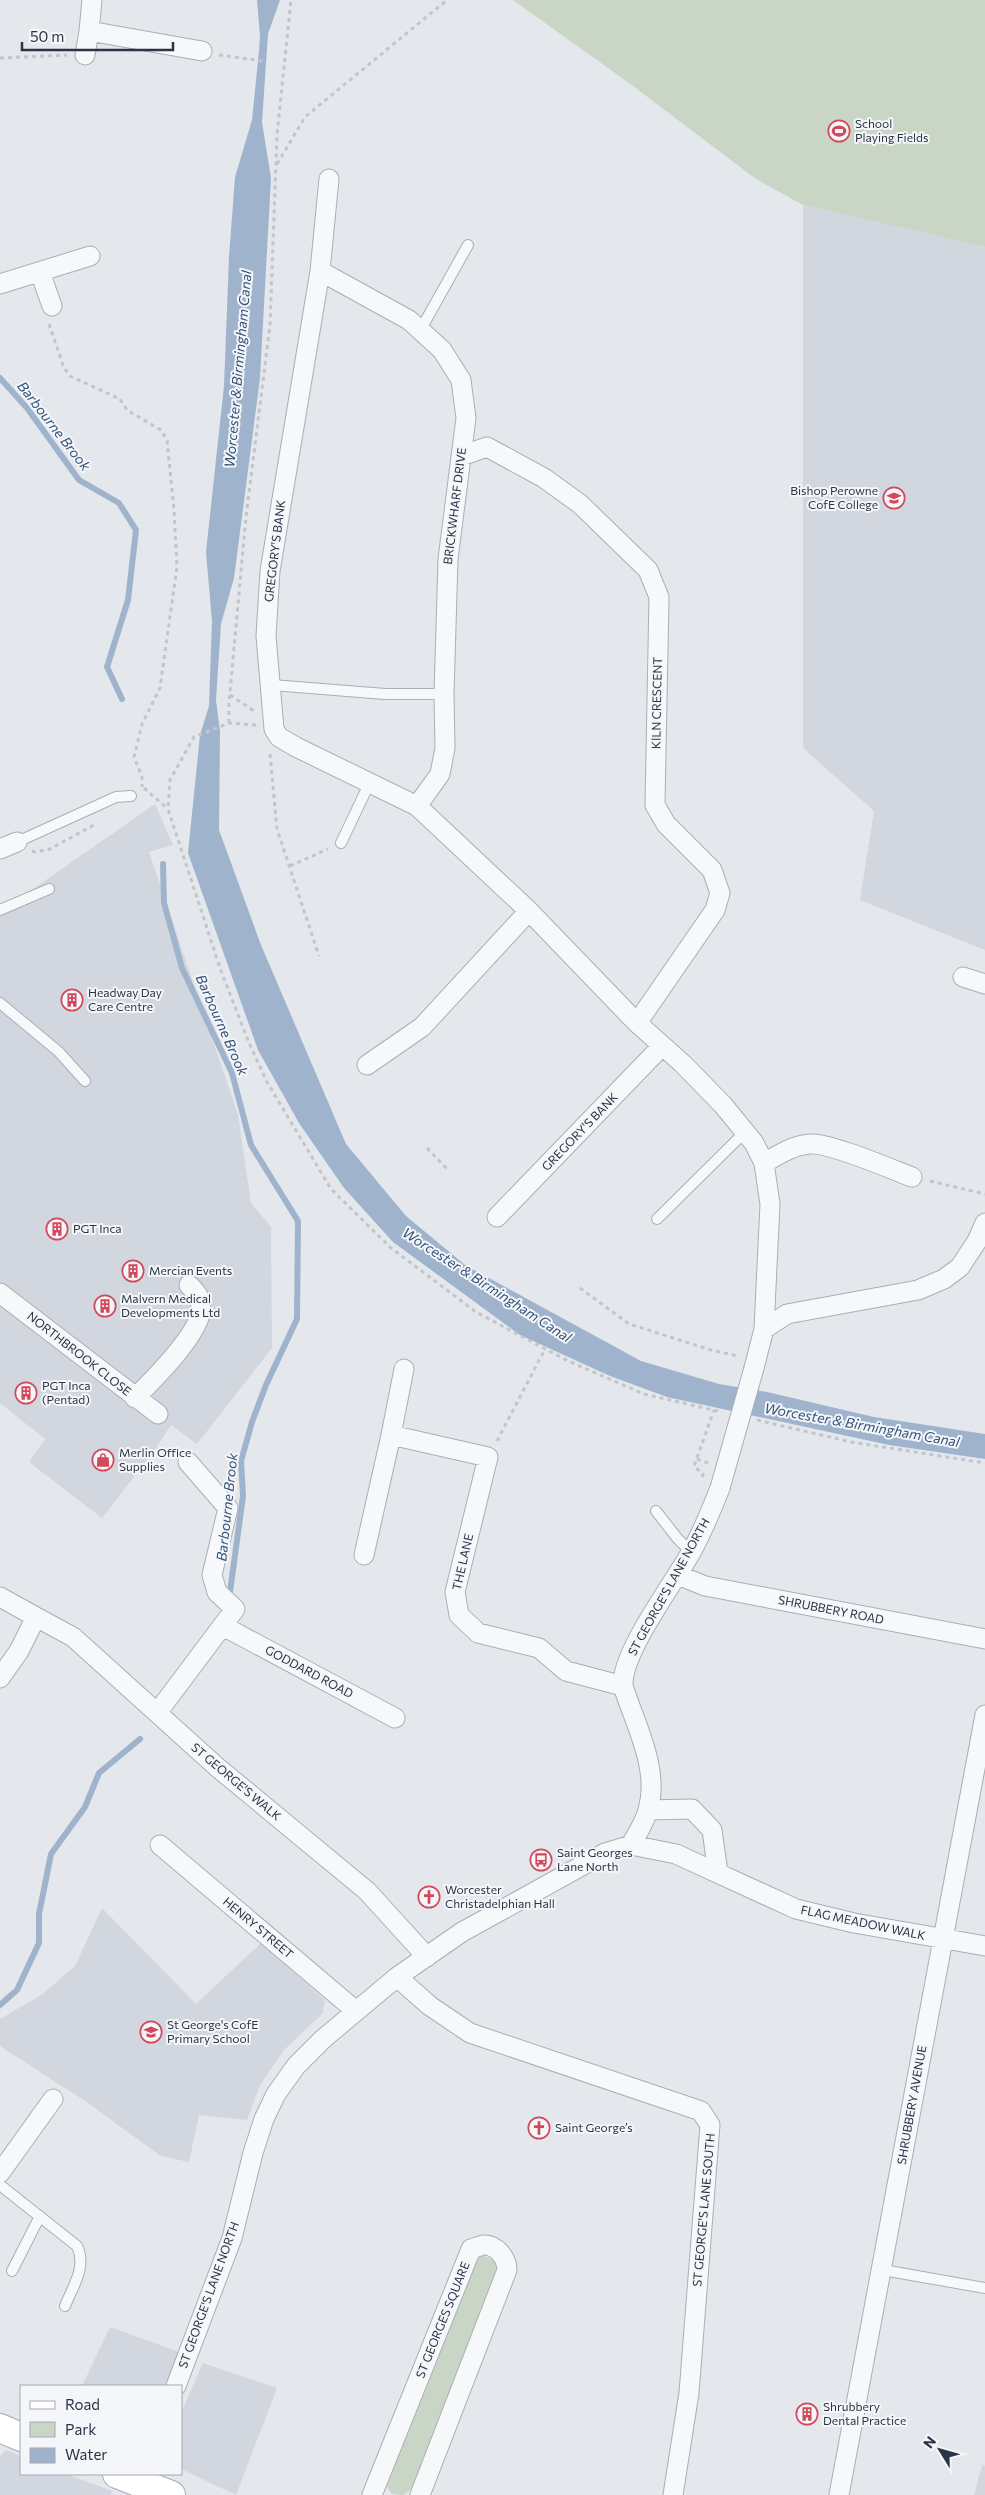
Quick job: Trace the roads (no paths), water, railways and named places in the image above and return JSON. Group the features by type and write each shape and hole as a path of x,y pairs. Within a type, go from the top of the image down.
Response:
{"main road":[{"path":"123,2475 146,2479 171,2495"}],"street":[{"path":"85,55 92,0"},
{"path":"89,31 208,52"},
{"name":"GREGORY'S BANK","path":"328,179 320,271 270,571 266,636 272,685 274,729 279,738 370,782"},
{"path":"0,284 90,256"},
{"name":"BRICKWHARF DRIVE","path":"320,271 409,320 421,329 442,350 461,380 466,418 448,559 444,694 445,748 440,774 417,806"},
{"path":"40,272 52,306"},
{"name":"KILN CRESCENT","path":"461,456 487,447 558,488 580,504 648,570 659,597 655,805 666,824 712,870 720,893 715,910 637,1022"},
{"path":"370,782 417,806 529,911 637,1022 684,1064 754,1142 764,1163 770,1204 764,1329"},
{"path":"367,1065 422,1027 529,911"},
{"path":"963,977 985,984"},
{"name":"GREGORY'S BANK","path":"497,1217 662,1046"},
{"path":"764,1163 794,1147 812,1143 832,1148 912,1177"},
{"path":"764,1329 787,1314 918,1290 944,1279 960,1267 981,1242 985,1223"},
{"path":"135,1398 164,1368 193,1331 201,1310 199,1296 190,1285"},
{"name":"NORTHBROOK CLOSE","path":"0,1293 158,1414"},
{"name":"ST GEORGE'S LANE NORTH","path":"176,2385 232,2238 253,2153 264,2119 276,2094 296,2066 356,2011 397,1977 462,1932 588,1862 606,1853 631,1845 648,1810 652,1784 648,1763 623,1686 622,1675 629,1654 691,1552 720,1488 764,1329"},
{"path":"364,1555 404,1369"},
{"name":"THE LANE","path":"390,1435 488,1457 455,1592 459,1615 478,1633 539,1648 566,1671 623,1686"},
{"path":"156,1713 235,1609 217,1592 212,1575 228,1508 188,1462"},
{"name":"SHRUBBERY ROAD","path":"678,1575 705,1586 985,1639"},
{"name":"ST GEORGE'S WALK","path":"0,1597 73,1637 217,1767 367,1891 427,1957"},
{"path":"0,1678 19,1651 36,1616"},
{"name":"GODDARD ROAD","path":"223,1626 395,1718"},
{"name":"SHRUBBERY AVENUE","path":"840,2495 985,1715"},
{"path":"648,1810 692,1809 712,1830 718,1873"},
{"name":"HENRY STREET","path":"160,1845 356,2011"},
{"name":"FLAG MEADOW WALK","path":"631,1845 676,1854 796,1909 985,1946"},
{"name":"ST GEORGE'S LANE SOUTH","path":"397,1977 430,2006 470,2033 626,2088 701,2111 710,2125 689,2393 673,2495"},
{"path":"0,2173 53,2099"},
{"name":"ST GEORGES SQUARE","path":"372,2495 471,2249 484,2245 498,2249 507,2264 507,2270 420,2495"}],"lane":[{"path":"421,329 468,245"},
{"path":"272,685 385,694 444,694"},
{"path":"341,844 370,782"},
{"path":"8,845 116,797 131,796"},
{"path":"0,910 48,889"},
{"path":"0,1003 59,1052 86,1081"},
{"path":"657,1219 746,1131"},
{"path":"656,1511 677,1538 691,1552"},
{"path":"0,2185 77,2246 82,2256 81,2270 65,2306"},
{"path":"12,2271 40,2216"},
{"path":"883,2270 985,2288"}],"water":[{"name":"Worcester & Birmingham Canal","path":"257,0 280,0 268,34 262,122 271,178 260,378 234,578 221,624 216,700 220,732 219,830 261,945 346,1144 406,1216 465,1265 641,1361 719,1384 767,1392 874,1417 985,1434 985,1459 889,1445 667,1397 610,1376 520,1335 393,1242 344,1188 299,1123 258,1050 188,853 200,735 209,706 212,621 206,552 224,386 229,257 235,177 252,120 259,51 260,36"}],"waterway":[{"name":"Barbourne Brook","path":"0,378 27,408 79,480 119,503 136,530 128,600 107,667 122,699"},
{"name":"Barbourne Brook","path":"163,864 164,903 182,968 232,1073 251,1145 298,1221 297,1319 266,1385 252,1422 241,1461 243,1496 230,1592"},
{"name":"Barbourne Brook","path":"0,2005 17,1990 39,1943 39,1914 51,1854 85,1807 99,1773 140,1739"}],"place":[{"name":"School Playing Fields","path":"839,131"},
{"name":"Bishop Perowne CofE College","path":"894,498"},
{"name":"Headway Day Care Centre","path":"72,1000"},
{"name":"PGT Inca","path":"57,1229"},
{"name":"Mercian Events","path":"133,1271"},
{"name":"Malvern Medical Developments Ltd","path":"105,1306"},
{"name":"PGT Inca (Pentad)","path":"26,1393"},
{"name":"Merlin Office Supplies","path":"103,1460"},
{"name":"Saint Georges Lane North","path":"541,1860"},
{"name":"Worcester Christadelphian Hall","path":"429,1897"},
{"name":"St George's CofE Primary School","path":"151,2032"},
{"name":"Saint George’s","path":"539,2128"},
{"name":"Shrubbery Dental Practice","path":"807,2414"}]}
